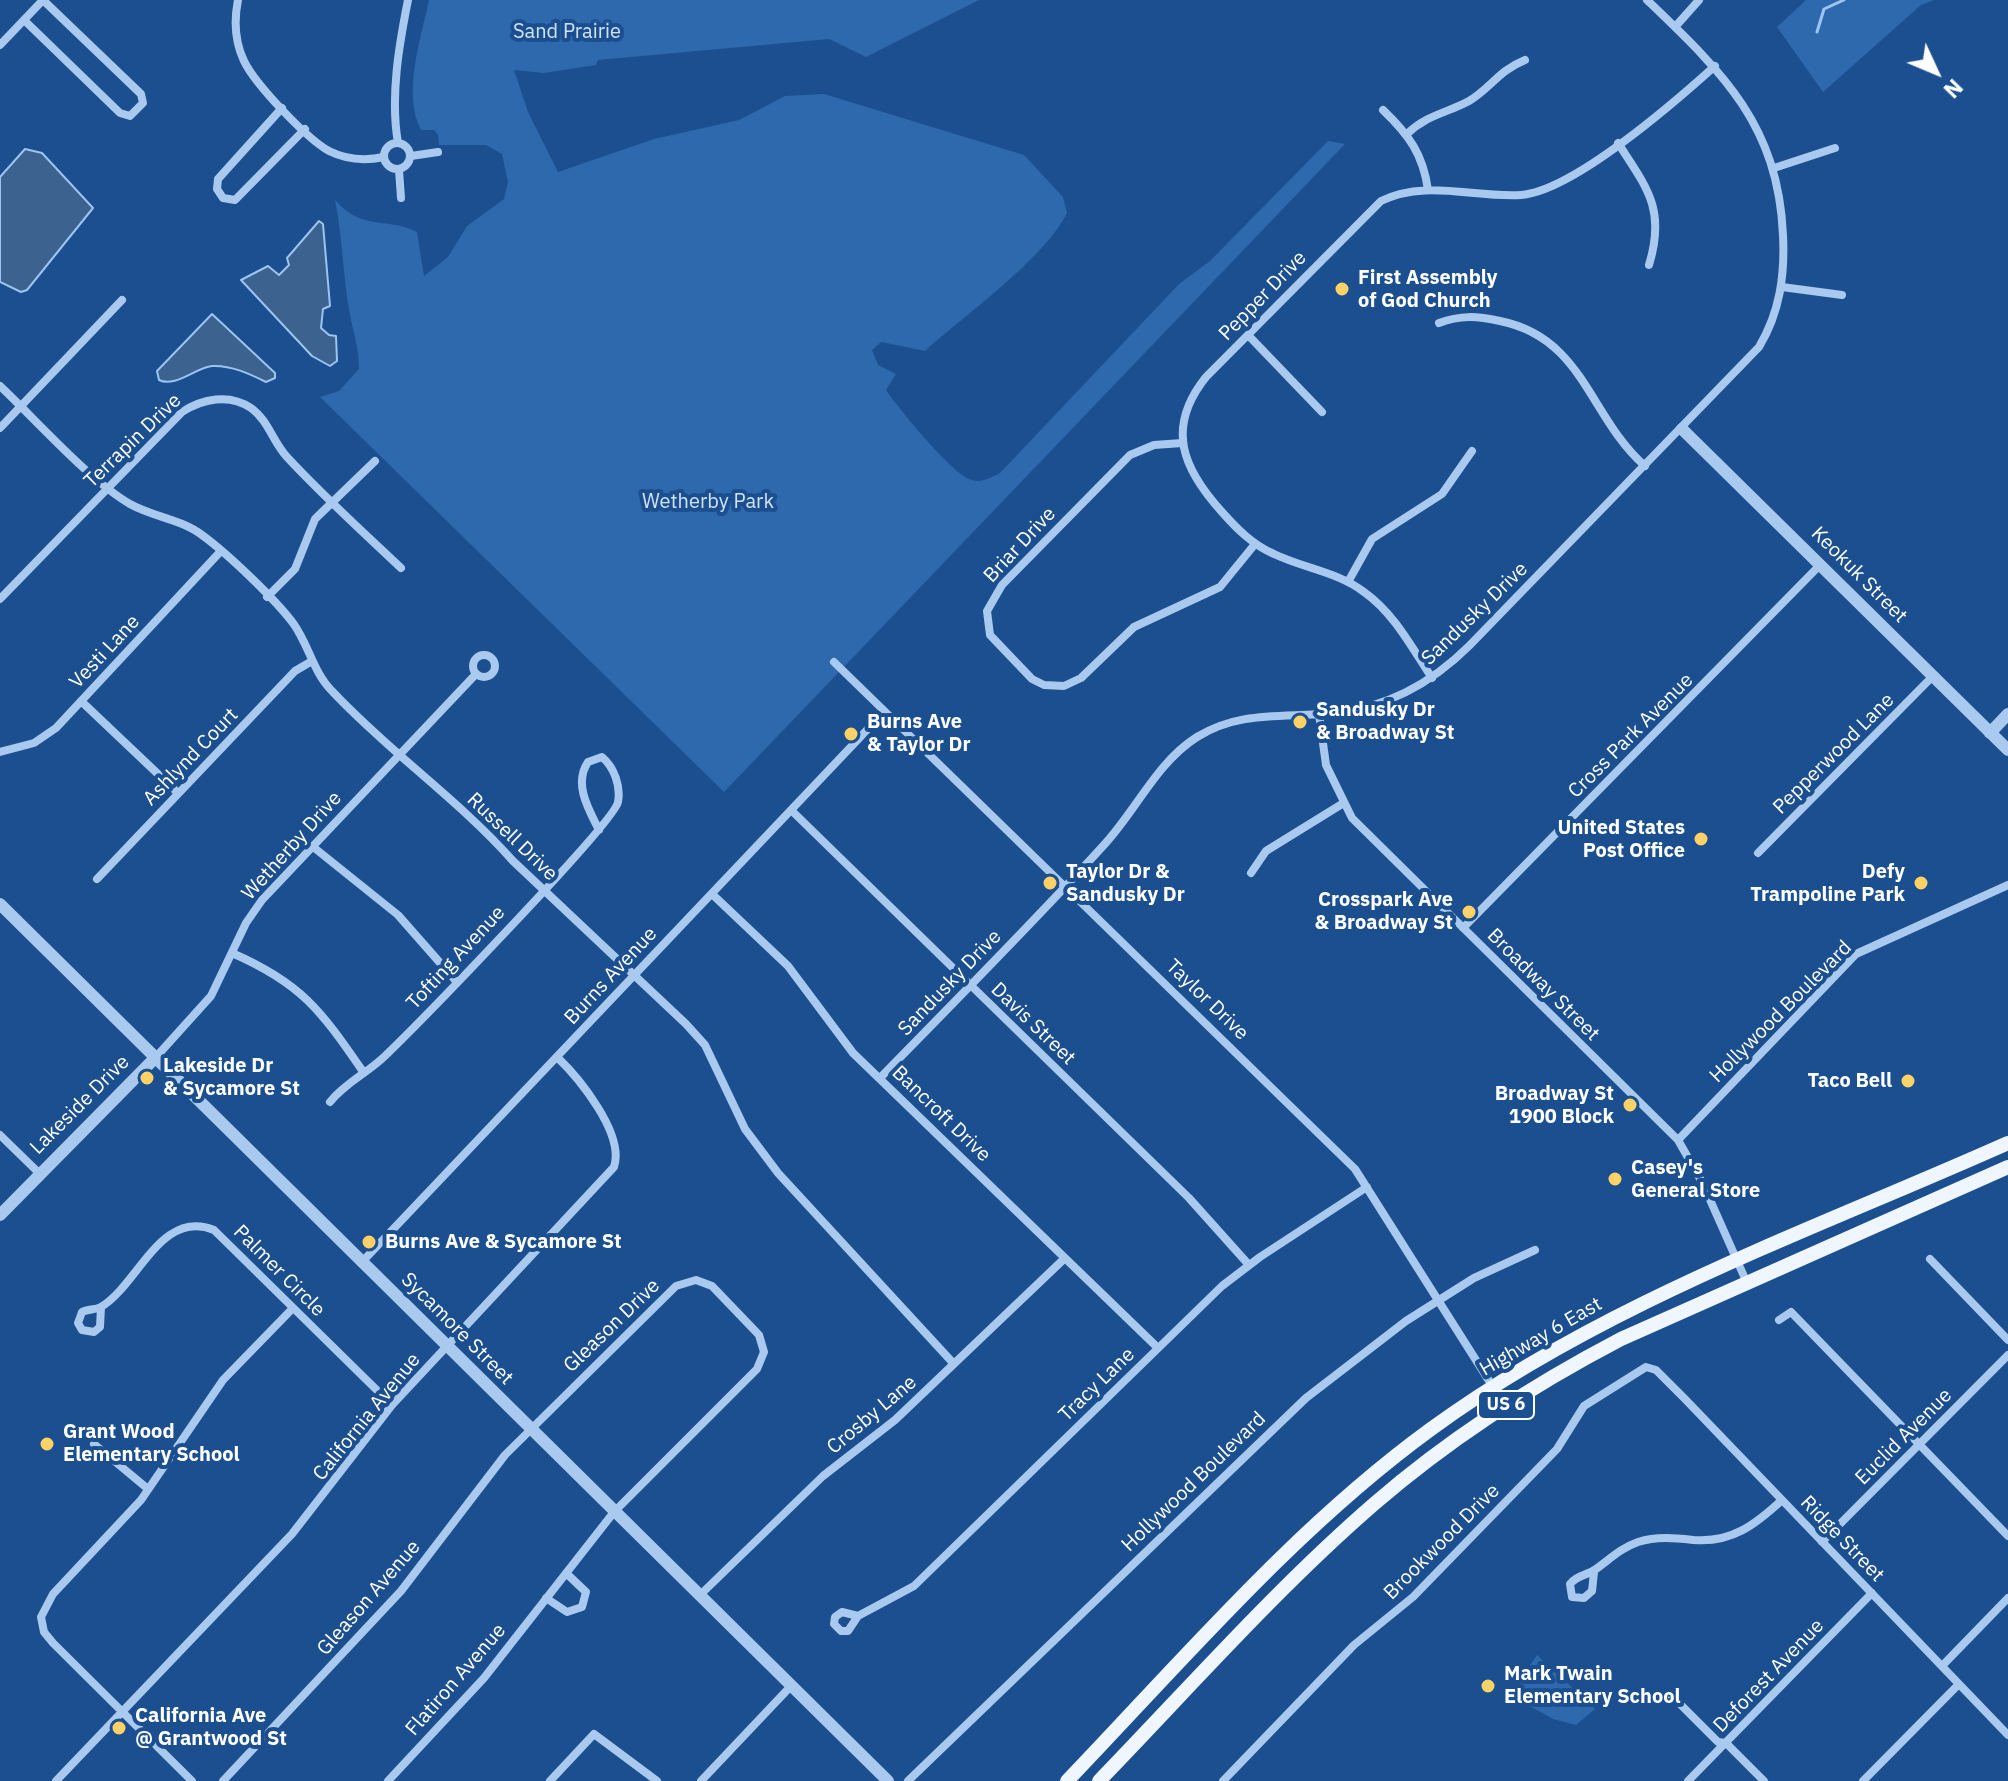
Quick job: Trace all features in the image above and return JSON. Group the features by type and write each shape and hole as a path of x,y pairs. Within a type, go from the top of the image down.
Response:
{"main road":[{"name":"Highway 6 East","path":"1067,1781 1318,1524 1398,1454 1493,1387 1595,1327 2008,1143"},
{"name":"Highway 6 East","path":"1099,1781 1355,1521 1414,1471 1505,1406 1621,1339 2008,1167"}],"street":[{"path":"0,45 43,0 141,94 143,103 138,111 130,116 120,113 24,20"},
{"path":"238,0 235,26 244,60 263,90 329,151 360,161 384,157"},
{"path":"398,143 395,115 401,34 408,0"},
{"name":"Sandusky Drive","path":"880,1078 1120,828 1168,760 1198,736 1246,717 1319,714 1372,706 1432,678 1464,651 1759,347 1774,318 1782,287 1783,221 1774,168 1758,127 1715,66 1647,0"},
{"path":"1675,27 1699,0"},
{"path":"1407,134 1426,118 1468,101 1504,69 1525,60"},
{"name":"Pepper Drive","path":"1182,443 1185,416 1196,390 1371,208 1403,192 1428,190 1512,195 1539,192 1563,181 1618,143 1715,66"},
{"path":"282,108 218,179 217,189 223,198 235,200 305,129"},
{"path":"1383,110 1407,134 1420,155 1428,190"},
{"path":"398,143 404,144 411,156 410,162 399,170 392,169 384,157 390,145 398,143"},
{"path":"1618,143 1651,194 1657,213 1649,265"},
{"path":"1774,168 1835,148"},
{"path":"411,156 438,152"},
{"path":"399,170 401,198"},
{"path":"1782,287 1842,295"},
{"path":"0,428 122,300"},
{"path":"1439,323 1460,316 1486,318 1520,327 1548,342 1571,363 1618,439 1645,466"},
{"path":"1248,335 1322,412"},
{"name":"Russell Drive","path":"0,386 108,488 131,505 201,534 293,624 329,689 398,756 472,818 705,1045 745,1129 778,1173 954,1364"},
{"name":"Terrapin Drive","path":"0,599 182,412 199,401 215,399 250,407 265,422 284,454 401,568"},
{"name":"Keokuk Street","path":"1682,429 2008,750"},
{"path":"1182,443 1192,473 1204,491 1255,544 1348,582 1381,606 1432,678"},
{"name":"Briar Drive","path":"1182,443 1141,449 1119,465 994,595 987,611 990,635 1032,679 1054,687 1072,684 1134,627 1220,587 1255,544"},
{"path":"1348,582 1372,539 1442,494 1472,451"},
{"path":"267,597 295,569 308,532 331,501 375,461"},
{"name":"Vesti Lane","path":"0,752 34,743 56,728 220,552"},
{"name":"Cross Park Avenue","path":"1463,928 1820,565"},
{"name":"Ashlynd Court","path":"97,879 295,671 312,661"},
{"name":"Taylor Drive","path":"834,662 1355,1169 1505,1406"},
{"name":"Wetherby Drive","path":"156,1057 202,1008 253,911 476,674"},
{"name":"Pepperwood Lane","path":"1758,853 1933,676"},
{"path":"81,701 178,793"},
{"name":"Burns Avenue","path":"361,1263 884,712"},
{"name":"Broadway Street","path":"1319,714 1326,765 1342,804 1363,830 1678,1140 1703,1184 1747,1283"},
{"path":"1990,733 2008,714"},
{"name":"Tofting Avenue","path":"330,1102 342,1088 384,1058 599,830 618,802 614,771 602,757 588,762 581,776 587,805 599,830"},
{"path":"1251,873 1266,851 1342,804"},
{"name":"Davis Street","path":"791,810 1222,1231 1249,1265"},
{"path":"312,846 398,915 456,981"},
{"name":"Hollywood Boulevard","path":"1678,1140 1856,954 2008,885"},
{"name":"Bancroft Drive","path":"712,894 788,966 846,1044 1158,1348"},
{"name":"Sycamore Street","path":"0,904 888,1781"},
{"path":"232,953 273,972 302,992 326,1018 364,1073"},
{"name":"Lakeside Drive","path":"0,1215 156,1057"},
{"name":"California Avenue","path":"56,1781 292,1534 392,1405 614,1167 614,1146 589,1090 557,1057"},
{"path":"0,1135 40,1174"},
{"name":"Tracy Lane","path":"858,1616 914,1586 1158,1348 1249,1265 1367,1187"},
{"name":"Palmer Circle","path":"101,1307 172,1233 192,1225 214,1230 392,1405"},
{"name":"Hollywood Boulevard","path":"908,1781 1295,1408 1360,1354 1440,1300 1494,1267 1535,1250"},
{"name":"Crosby Lane","path":"699,1596 814,1485 895,1420 1065,1258"},
{"path":"1930,1259 2008,1340"},
{"name":"Gleason Drive","path":"530,1429 676,1286 696,1280 712,1286 759,1335 762,1361 614,1512"},
{"path":"192,1781 47,1637 41,1617 53,1594 124,1521 223,1380 293,1308"},
{"path":"1779,1320 1791,1312 2008,1536"},
{"name":"Euclid Avenue","path":"1822,1542 2008,1355"},
{"name":"Ridge Street","path":"1651,1368 2008,1735"},
{"name":"Brookwood Drive","path":"1223,1781 1354,1645 1413,1597 1535,1472 1562,1442 1584,1406 1639,1369 1651,1368"},
{"name":"Gleason Avenue","path":"223,1781 401,1591 484,1481 530,1429"},
{"path":"94,1444 148,1489"},
{"path":"1594,1572 1624,1547 1654,1538 1710,1540 1735,1535 1757,1523 1782,1500"},
{"name":"Flatiron Avenue","path":"388,1781 471,1693 614,1512"},
{"path":"546,1598 567,1612 582,1607 586,1592 566,1573"},
{"name":"Deforest Avenue","path":"1688,1781 1872,1593"},
{"path":"1942,1666 2008,1598"},
{"path":"1863,1781 1959,1684"},
{"path":"701,1781 791,1686"},
{"path":"1667,1697 1673,1697 1718,1742 1726,1743 1764,1781"},
{"path":"550,1781 594,1734 657,1781"}],"green space":[{"path":"429,0 979,0 866,57 829,39 598,60 596,65 544,73 514,70 528,112 558,172 654,139 739,120 785,96 824,94 1024,155 1063,197 1067,213 1056,231 1023,267 925,351 881,342 872,350 878,365 896,374 886,390 892,399 938,453 961,474 977,481 1000,473 1179,284 1210,261 1328,141 1345,144 724,792 320,397 339,391 359,369 335,200 345,210 365,220 417,232 424,276 448,257 467,226 504,199 508,182 502,154 486,145 439,145 434,130 421,130 413,100 413,83"},
{"path":"1806,0 1934,0 1921,5 1823,92 1777,27"},
{"path":"1537,1655 1595,1709 1576,1725 1553,1719 1510,1695"}],"shaded area":[{"path":"25,149 42,153 93,208 27,290 21,292 0,282 0,177"},
{"path":"319,221 323,224 330,306 323,309 321,328 329,335 336,336 337,361 330,366 312,356 241,280 268,266 279,275 289,265 287,258"},
{"path":"212,314 275,373 275,378 266,382 247,373 212,366 178,380 159,380 157,371"}],"waterway":[{"path":"1817,32 1824,9 1844,0"}],"place":[{"name":"First Assembly of God Church","path":"1342,289"},
{"name":"Sandusky Dr & Broadway St","path":"1300,722"},
{"name":"Burns Ave & Taylor Dr","path":"851,734"},
{"name":"United States Post Office","path":"1701,839"},
{"name":"Taylor Dr & Sandusky Dr","path":"1050,883"},
{"name":"Defy Trampoline Park","path":"1921,883"},
{"name":"Crosspark Ave & Broadway St","path":"1469,912"},
{"name":"Lakeside Dr & Sycamore St","path":"147,1078"},
{"name":"Taco Bell","path":"1908,1081"},
{"name":"Broadway St 1900 Block","path":"1630,1105"},
{"name":"Casey's General Store","path":"1615,1179"},
{"name":"Burns Ave & Sycamore St","path":"369,1242"},
{"name":"Grant Wood Elementary School","path":"47,1444"},
{"name":"Mark Twain Elementary School","path":"1488,1686"},
{"name":"California Ave @ Grantwood St","path":"119,1728"}],"park label":[{"name":"Sand Prairie","path":"567,32"},
{"name":"Wetherby Park","path":"708,502"}]}
